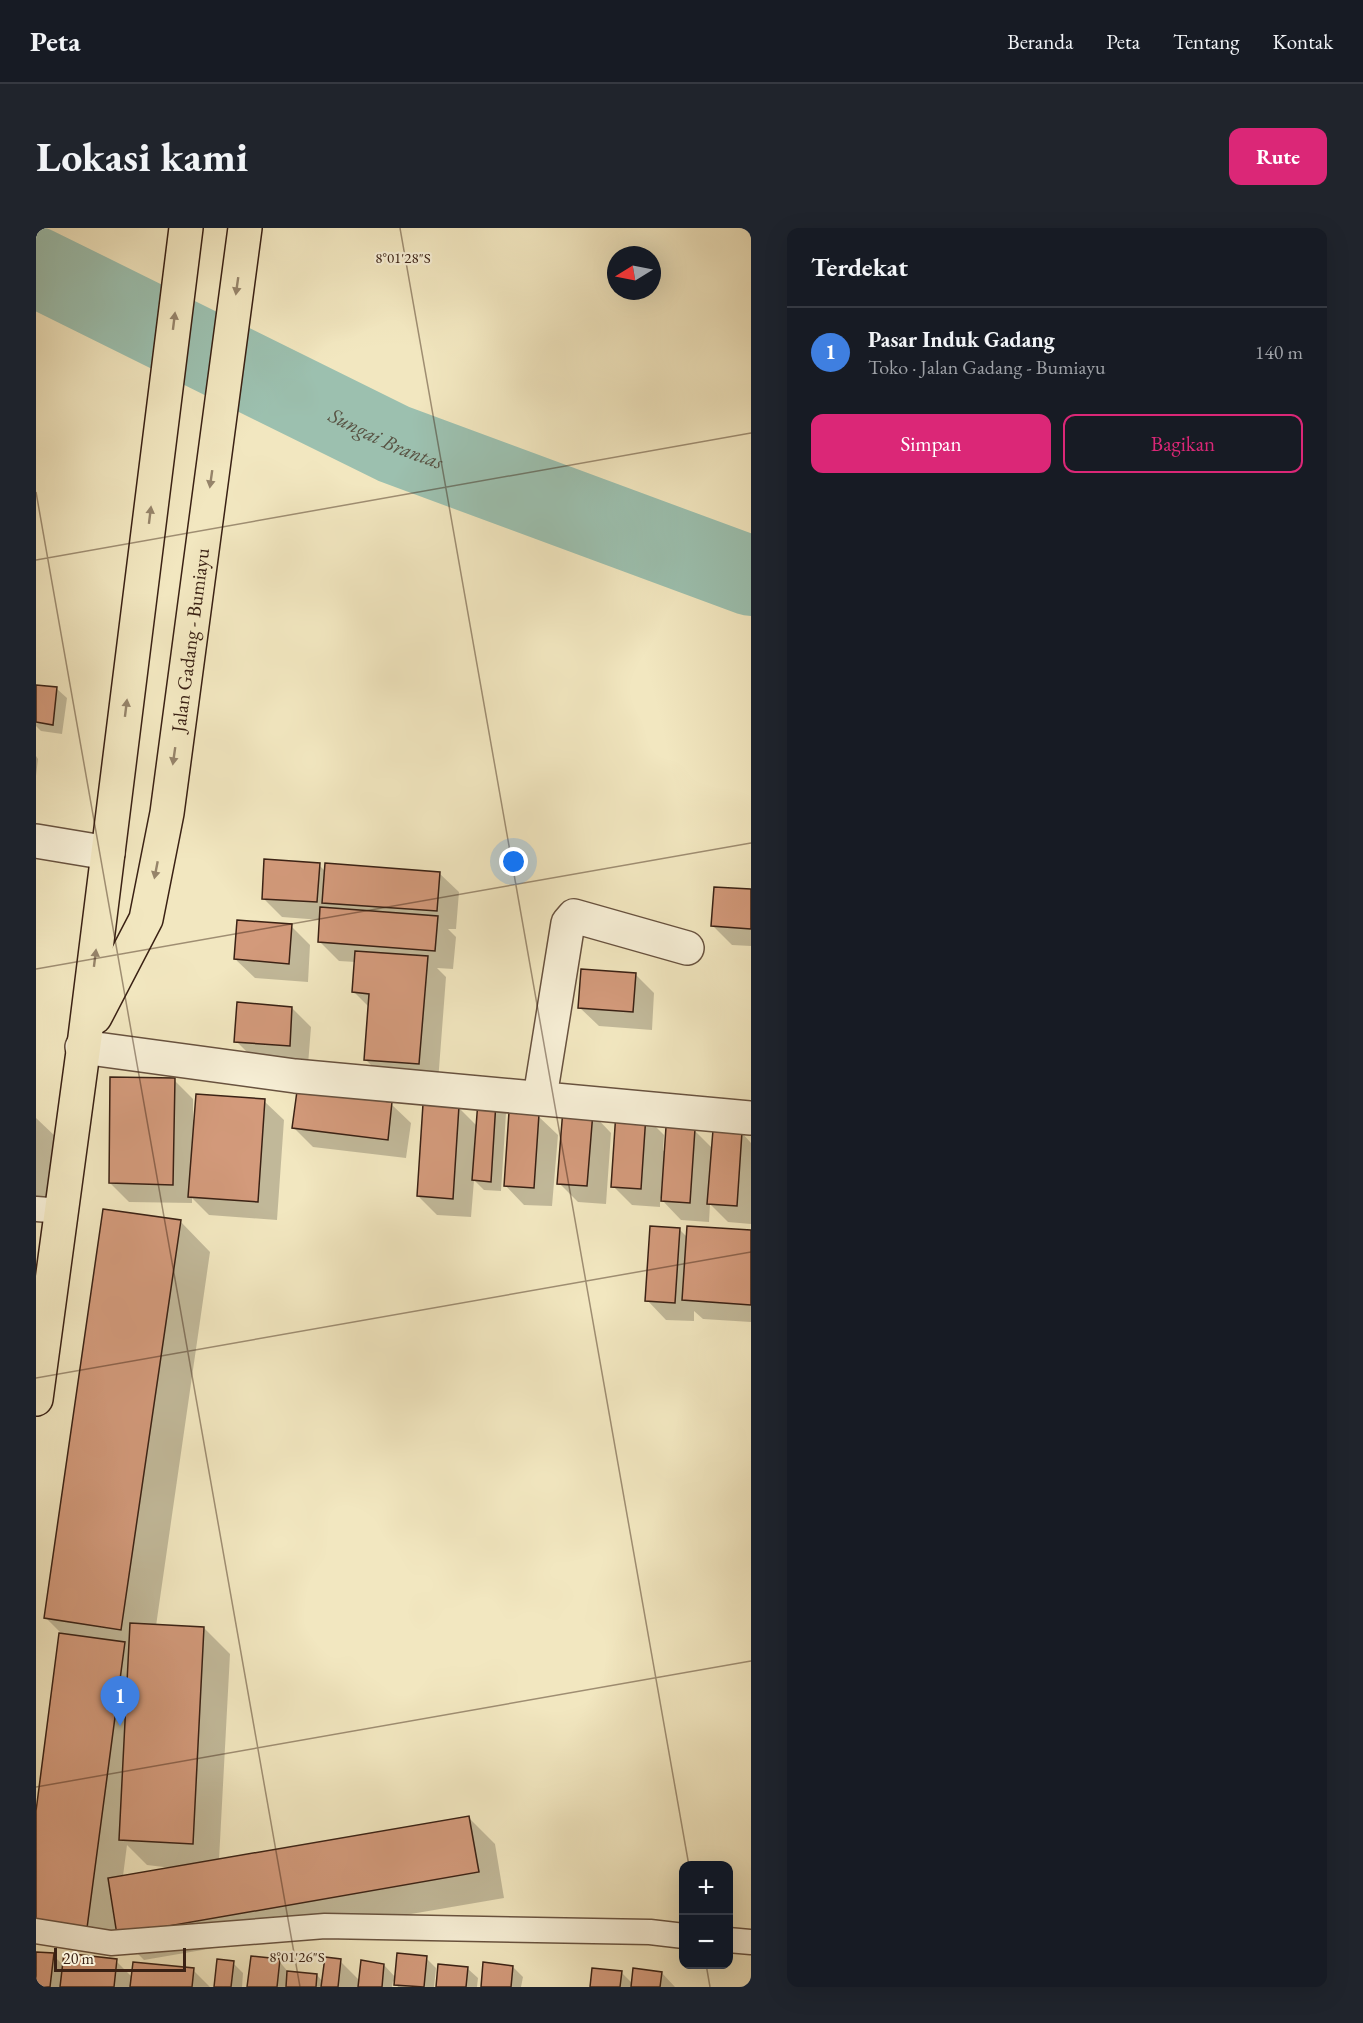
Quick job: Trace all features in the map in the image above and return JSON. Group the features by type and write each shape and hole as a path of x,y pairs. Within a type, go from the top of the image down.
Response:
{"main road":[{"name":"Jalan Gadang - Bumiayu","path":"36,1399 49,1210 83,1042 186,228"},
{"name":"Jalan Gadang - Bumiayu","path":"83,1042 147,917 167,813 245,228"}],"street":[{"path":"36,841 108,854"},
{"path":"540,1097 568,923 574,916 687,948"},
{"path":"83,1042 295,1076 751,1118"}],"lane":[{"path":"36,1930 111,1942 325,1926 594,1931 679,1936"},
{"path":"733,1940 751,1942"}],"building":[{"path":"36,685 57,687 53,725 36,722"},
{"path":"264,859 320,863 317,902 262,899"},
{"path":"325,863 440,872 437,911 322,903"},
{"path":"714,887 751,889 751,929 711,926"},
{"path":"320,907 438,916 435,951 318,942"},
{"path":"237,920 292,924 289,964 234,959"},
{"path":"355,951 428,956 419,1064 364,1060 369,994 352,992"},
{"path":"581,969 636,973 633,1012 578,1008"},
{"path":"237,1002 292,1007 290,1046 234,1042"},
{"path":"110,1077 175,1078 173,1185 109,1183"},
{"path":"297,1091 392,1102 388,1140 292,1128"},
{"path":"196,1094 265,1099 258,1202 188,1197"},
{"path":"478,1101 496,1102 491,1182 472,1180"},
{"path":"423,1104 459,1106 453,1199 417,1196"},
{"path":"563,1109 593,1112 587,1186 557,1184"},
{"path":"509,1112 539,1114 534,1188 504,1186"},
{"path":"616,1112 646,1115 641,1189 611,1187"},
{"path":"666,1127 695,1129 690,1203 661,1201"},
{"path":"713,1130 742,1132 737,1206 707,1204"},
{"path":"103,1209 181,1220 121,1630 44,1618"},
{"path":"650,1226 680,1228 675,1303 645,1301"},
{"path":"687,1226 751,1230 751,1305 682,1300"},
{"path":"130,1623 204,1627 193,1844 119,1840"},
{"path":"59,1633 125,1642 87,1928 36,1921 36,1811"},
{"path":"469,1816 479,1872 117,1935 108,1878"},
{"path":"36,1952 54,1953 50,1987 36,1987"},
{"path":"64,1953 117,1959 114,1987 60,1987"},
{"path":"397,1953 427,1956 424,1987 394,1985"},
{"path":"251,1956 280,1959 277,1987 247,1987"},
{"path":"325,1957 341,1959 338,1987 321,1987"},
{"path":"217,1959 234,1961 231,1987 214,1987"},
{"path":"361,1960 384,1964 382,1987 358,1987"},
{"path":"133,1962 194,1968 192,1987 130,1987"},
{"path":"483,1962 513,1966 511,1987 481,1987"},
{"path":"438,1964 468,1967 466,1987 436,1987"},
{"path":"592,1968 622,1971 620,1987 590,1987"},
{"path":"633,1968 662,1972 660,1987 631,1987"},
{"path":"287,1971 317,1974 316,1987 286,1987"}],"waterway":[{"name":"Sungai Brantas","path":"36,267 394,444 751,576"}],"place":[{"name":"Pasar Induk Gadang","path":"120,1726"}]}
